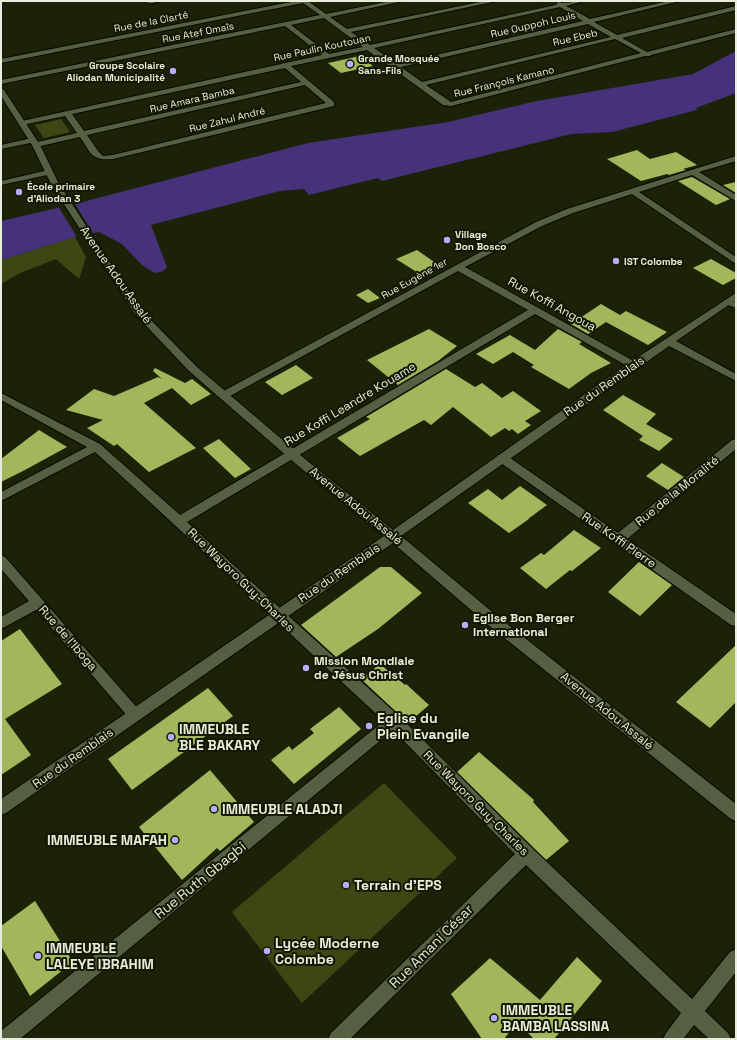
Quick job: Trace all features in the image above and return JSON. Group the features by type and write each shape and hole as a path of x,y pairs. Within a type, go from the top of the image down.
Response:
{"street":[{"path":"147,1 155,1"},
{"name":"Rue François Kamano","path":"305,1 419,85 446,103 456,104 736,31"},
{"name":"Rue de la Clarté","path":"1,60 305,1"},
{"name":"Rue Atef Omaîs","path":"1,82 199,37 286,24 400,1"},
{"path":"346,31 494,1"},
{"path":"551,1 648,55"},
{"name":"Rue Paulin Koutouan","path":"22,123 581,1"},
{"name":"Rue Ouppoh Louis","path":"394,67 677,1"},
{"name":"Rue Ebeb","path":"419,85 736,8"},
{"path":"185,24 199,37"},
{"path":"286,24 327,56"},
{"name":"Rue Zahui André","path":"82,134 95,153 101,158 113,157 331,104 286,65"},
{"name":"Rue Amara Bamba","path":"1,147 82,134 306,83"},
{"name":"Avenue Adou Assalé","path":"1,90 34,142 55,184 138,312 193,369 292,454 393,536 497,624 736,814"},
{"path":"67,113 82,134"},
{"name":"Rue Eugène 1er","path":"224,395 458,267 553,218 736,158"},
{"path":"1,183 49,172"},
{"path":"693,172 736,199"},
{"path":"633,191 736,261"},
{"name":"Rue Koffi Angoua","path":"458,267 633,365"},
{"name":"Rue du Remblais","path":"1,808 393,536 633,365 668,341 733,301"},
{"name":"Rue Koffi Leandre Kouame","path":"179,520 535,310"},
{"path":"668,341 736,378"},
{"name":"Rue Wayoro Guy-Charles","path":"2,397 96,447 179,520 278,615 394,721 526,854 722,1039"},
{"name":"Rue de la Moralité","path":"618,539 736,443"},
{"path":"1,497 96,447"},
{"name":"Rue Koffi Pierre","path":"502,458 736,621"},
{"name":"Rue de l'Iboga","path":"1,560 135,715"},
{"path":"1,624 37,603"},
{"name":"Rue Ruth Gbagbi","path":"6,1039 394,721"},
{"name":"Rue Amani César","path":"337,1039 526,854"},
{"path":"672,1039 736,958"}],"green space":[{"path":"61,119 70,132 44,138 35,125"},
{"path":"75,237 86,257 79,279 56,259 20,273 1,284 1,260"},
{"name":"Terrain d'EPS","path":"384,783 457,858 302,1003 232,912"}],"shaded area":[{"path":"736,51 736,93 696,108 697,110 612,132 571,134 382,181 378,178 309,195 304,189 280,191 151,225 167,267 163,271 155,273 143,266 122,244 99,232 75,237 1,260 1,221 79,203 308,143 448,122 537,101 693,74"}],"pier":[{"path":"74,202 94,235 78,239 58,206"}],"building":[{"name":"Grande Mosquée Sans-Fils","path":"360,56 373,66 341,73 328,63"},
{"path":"637,150 650,159 676,152 697,165 669,175 667,174 641,181 607,159"},
{"path":"692,177 730,199 716,205 678,181"},
{"path":"736,182 736,193 723,185"},
{"path":"417,250 440,266 423,276 396,259"},
{"path":"711,259 736,273 736,278 723,285 693,268"},
{"path":"368,289 380,298 368,303 356,295"},
{"path":"601,304 620,315 626,311 667,332 648,345 606,322 588,334 571,324"},
{"path":"429,329 457,346 438,361 398,385 367,360"},
{"path":"558,329 582,342 579,344 611,363 591,373 569,389 531,367 534,365 513,352 493,364 476,354 510,335 535,350"},
{"path":"296,365 313,378 282,395 265,382"},
{"path":"155,368 185,383 192,379 211,394 191,405 172,388 144,403 196,448 149,472 117,444 114,446 87,428 103,420 66,410 94,389 114,396 158,377 162,379 153,371"},
{"path":"446,369 475,387 482,383 502,398 513,391 541,411 525,421 531,425 518,434 512,429 509,431 505,428 491,437 453,407 431,425 424,420 360,456 337,438 370,419 366,417"},
{"path":"623,395 656,414 646,424 673,439 659,451 639,440 643,436 603,410"},
{"path":"39,430 67,447 1,482 1,459"},
{"path":"219,439 251,469 235,478 203,448"},
{"path":"662,463 684,477 668,490 646,476"},
{"path":"520,486 547,505 509,533 468,503 488,489 502,500"},
{"path":"574,530 601,548 546,589 520,568 541,553 544,555"},
{"path":"639,562 672,585 640,616 608,592"},
{"path":"380,567 391,567 422,593 378,629 336,657 301,625"},
{"path":"20,629 62,684 5,719 31,755 1,775 1,641"},
{"path":"736,645 736,702 710,728 676,702"},
{"path":"380,664 405,685 406,684 429,705 408,723 361,679"},
{"name":"IMMEUBLE BLE BAKARY","path":"208,688 233,716 132,790 108,759"},
{"path":"339,707 361,729 294,784 271,760 289,746 292,750 314,733 310,729"},
{"path":"479,752 534,800 533,802 569,841 546,860 457,772"},
{"path":"210,770 254,822 220,851 217,848 182,880 139,827"},
{"name":"IMMEUBLE LALEYE IBRAHIM","path":"35,901 73,962 30,996 1,946 1,926"},
{"path":"577,957 602,981 554,1039 534,1039 517,1022 504,1039 482,1039 451,994 490,958 540,1000"}],"place":[{"name":"Grande Mosquée Sans-Fils","path":"350,64"},
{"name":"Groupe Scolaire Aliodan Municipalité","path":"173,71"},
{"name":"École primaire d’Aliodan 3","path":"19,192"},
{"name":"Village Don Bosco","path":"447,240"},
{"name":"IST Colombe","path":"616,261"},
{"name":"Eglise Bon Berger International","path":"465,625"},
{"name":"Mission Mondiale de Jésus Christ","path":"306,668"},
{"name":"Eglise du Plein Evangile","path":"369,726"},
{"name":"IMMEUBLE BLE BAKARY","path":"171,737"},
{"name":"IMMEUBLE ALADJI","path":"214,809"},
{"name":"IMMEUBLE MAFAH","path":"175,840"},
{"name":"Terrain d'EPS","path":"346,885"},
{"name":"Lycée Moderne Colombe","path":"267,951"},
{"name":"IMMEUBLE LALEYE IBRAHIM","path":"38,956"},
{"name":"IMMEUBLE BAMBA LASSINA","path":"494,1018"}]}
